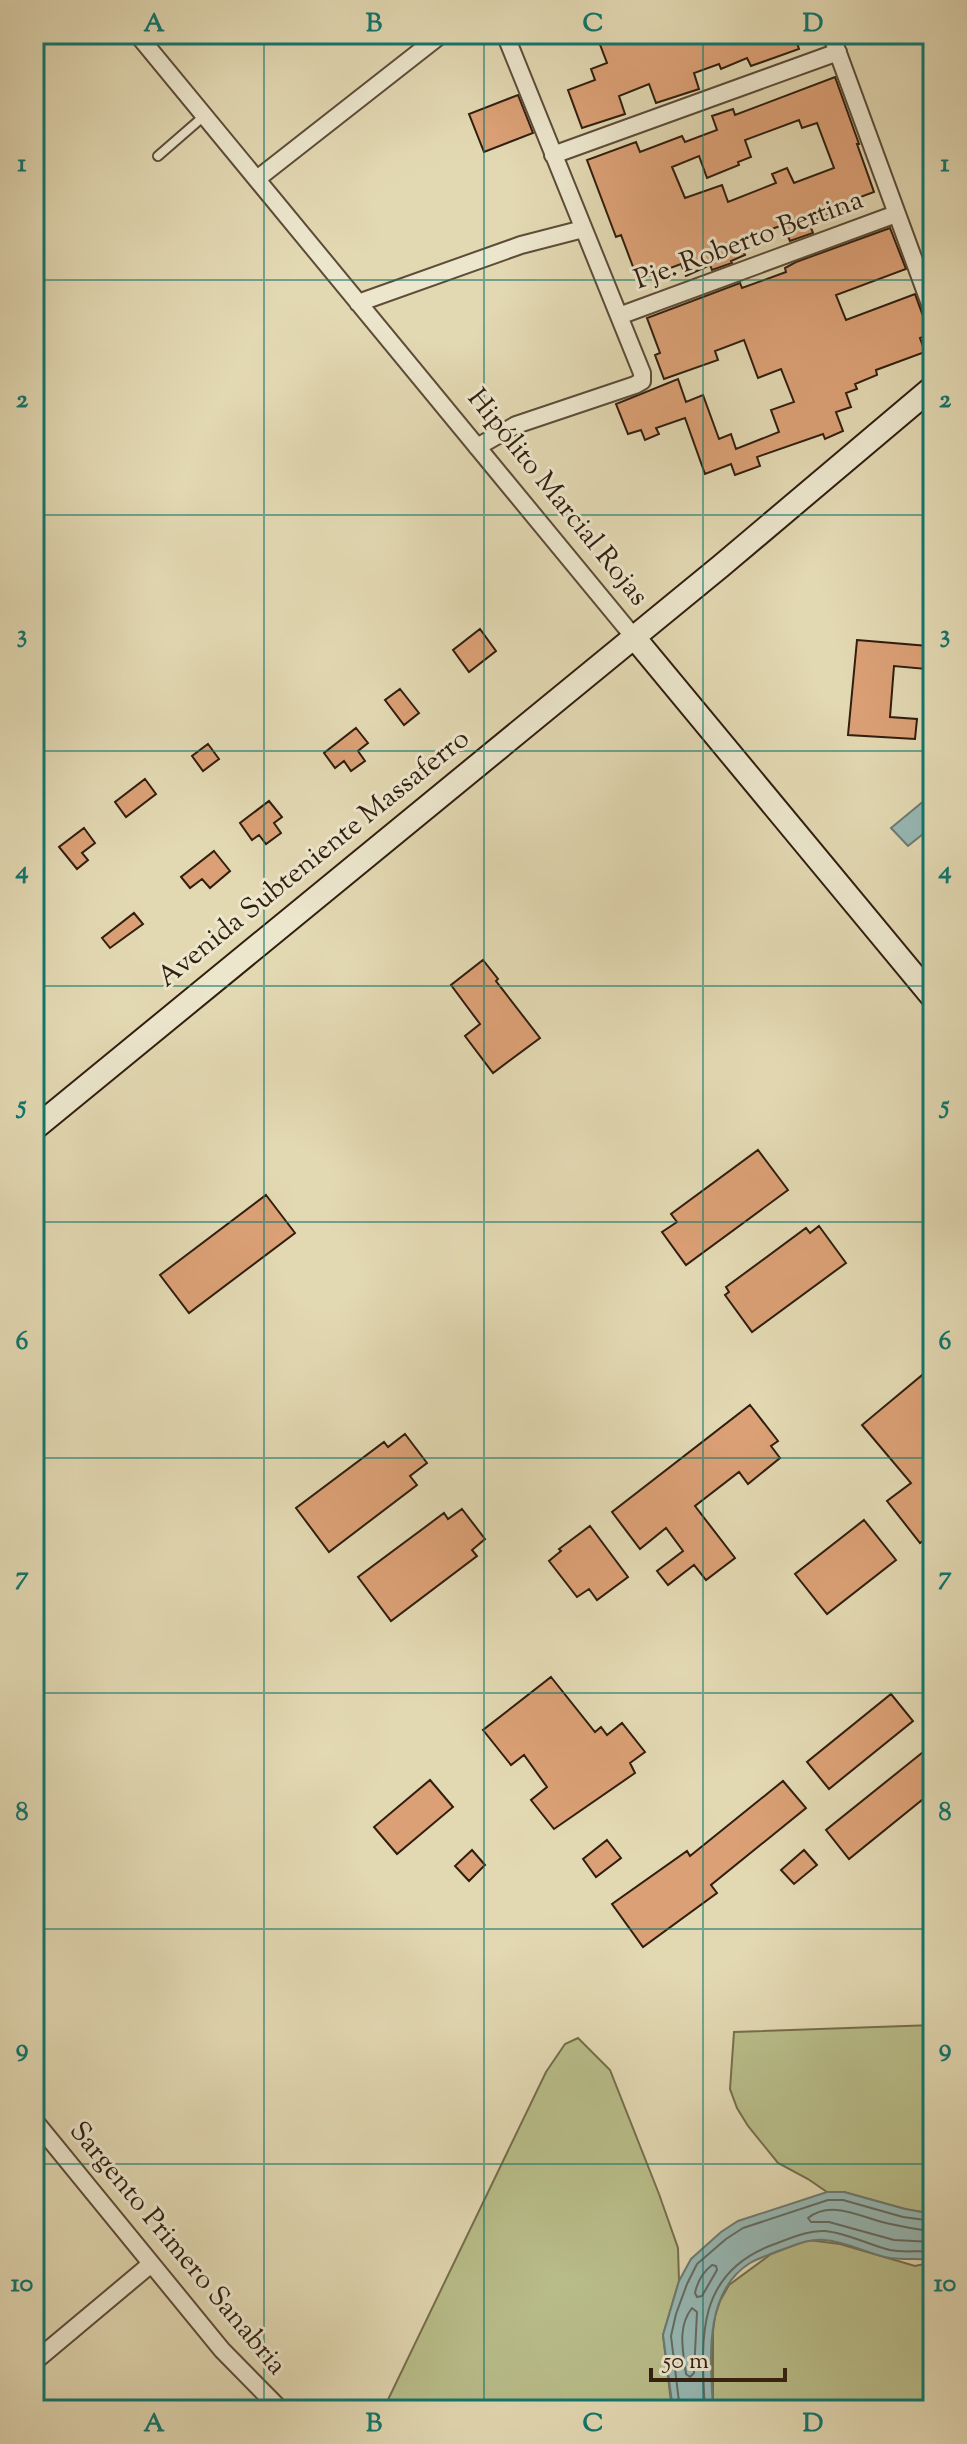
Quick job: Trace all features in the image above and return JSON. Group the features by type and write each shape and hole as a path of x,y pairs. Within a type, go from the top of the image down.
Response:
{"main road":[{"name":"Avenida Subteniente Massaferro","path":"34,1129 933,387"},
{"name":"Hipólito Marcial Rojas","path":"633,636 933,998"}],"street":[{"name":"Hipólito Marcial Rojas","path":"137,34 633,636"},
{"path":"257,179 442,34"},
{"path":"477,447 516,425 642,381 642,373 505,34"},
{"path":"831,34 933,312"},
{"path":"553,155 838,52"},
{"name":"Pje. Roberto Bertina","path":"619,316 896,214"},
{"path":"358,303 521,245 583,229"},
{"name":"Sargento Primero Sanabria","path":"34,2120 222,2350 281,2410"},
{"path":"34,2362 151,2264"}],"lane":[{"path":"158,156 204,116"}],"green space":[{"path":"933,2025 933,2214 844,2192 827,2192 778,2163 748,2126 730,2089 734,2032"},
{"path":"578,2038 610,2070 678,2248 679,2281 663,2335 672,2410 383,2410 546,2072 565,2044"},
{"path":"808,2240 840,2244 915,2266 933,2262 933,2410 713,2410 713,2331 720,2301 729,2285 771,2254"}],"water":[{"path":"931,795 933,826 908,846 891,828"},
{"path":"827,2192 844,2192 933,2214 933,2260 890,2258 842,2243 819,2240 795,2245 750,2263 735,2276 717,2310 711,2350 713,2410 673,2410 663,2335 679,2281 691,2259 738,2221"}],"building":[{"path":"596,34 794,34 799,49 751,66 747,58 721,69 719,64 694,73 699,89 656,103 649,84 619,96 625,114 582,128 568,90 595,80 591,69 607,63"},
{"path":"835,77 874,192 855,199 857,204 809,222 813,233 790,241 783,225 768,228 739,239 745,255 732,263 712,270 710,265 686,276 681,264 638,280 621,235 616,237 587,160 636,142 640,152 682,136 685,142 717,130 712,116 733,109 735,115","holes":["799,120 802,128 817,123 834,168 794,183 787,168 772,174 776,183 728,202 722,185 685,198 672,167 699,156 707,178 751,157 745,140"]},
{"path":"518,95 533,133 484,152 469,114"},
{"path":"890,228 906,269 836,295 846,320 915,294 923,316 933,323 933,333 920,338 925,352 876,370 877,375 855,384 857,389 846,393 851,407 836,412 843,431 825,439 823,434 757,457 760,466 735,475 731,464 705,474 685,418 656,428 659,434 645,440 641,430 628,434 616,404 678,379 686,402 703,395 719,439 731,434 736,449 779,432 771,410 794,402 781,369 758,378 744,340 715,351 718,360 664,379 655,355 660,353 647,318 740,283 742,288 786,272 785,268 796,262"},
{"path":"480,629 496,651 469,672 453,650"},
{"path":"857,640 928,646 926,669 894,666 890,717 917,719 915,739 848,735"},
{"path":"400,689 419,713 404,725 385,700"},
{"path":"356,728 368,743 358,751 365,761 351,771 344,761 335,768 324,753"},
{"path":"208,744 219,759 203,771 192,756"},
{"path":"145,779 156,794 126,817 115,802"},
{"path":"269,801 282,817 274,823 281,833 266,844 259,835 252,840 240,823"},
{"path":"84,828 95,843 82,853 88,860 77,869 59,847"},
{"path":"214,851 230,871 210,888 202,879 190,888 181,877"},
{"path":"134,913 143,924 110,948 102,938"},
{"path":"483,960 540,1038 493,1073 465,1036 480,1024 451,985"},
{"path":"758,1150 788,1190 686,1265 662,1232 677,1222 671,1214"},
{"path":"266,1195 295,1233 189,1313 160,1275"},
{"path":"819,1226 846,1263 752,1332 725,1295 729,1292 726,1287 806,1228 810,1233"},
{"path":"933,1366 933,1533 920,1543 887,1501 911,1483 862,1425"},
{"path":"750,1405 778,1441 771,1446 780,1458 748,1484 739,1472 695,1506 735,1558 706,1580 694,1565 668,1585 657,1571 683,1551 666,1528 640,1549 612,1512"},
{"path":"405,1434 427,1463 410,1476 417,1485 329,1552 296,1508 384,1442 388,1447"},
{"path":"462,1509 485,1539 472,1550 477,1556 391,1621 358,1577 444,1513 448,1519"},
{"path":"864,1520 896,1560 827,1614 795,1574"},
{"path":"590,1526 628,1577 597,1600 589,1589 577,1597 549,1561 561,1551 559,1549"},
{"path":"551,1677 595,1732 601,1727 607,1735 622,1723 645,1752 630,1763 635,1773 554,1829 531,1800 547,1787 524,1755 511,1765 483,1730"},
{"path":"891,1694 913,1721 829,1789 807,1762"},
{"path":"933,1744 933,1791 849,1859 826,1830"},
{"path":"430,1780 453,1807 397,1854 374,1827"},
{"path":"783,1781 806,1808 711,1885 717,1893 643,1947 612,1904 687,1851 690,1856"},
{"path":"607,1840 621,1858 596,1877 583,1859"},
{"path":"472,1850 485,1865 469,1881 455,1866"},
{"path":"804,1850 817,1865 794,1884 781,1870"}]}
